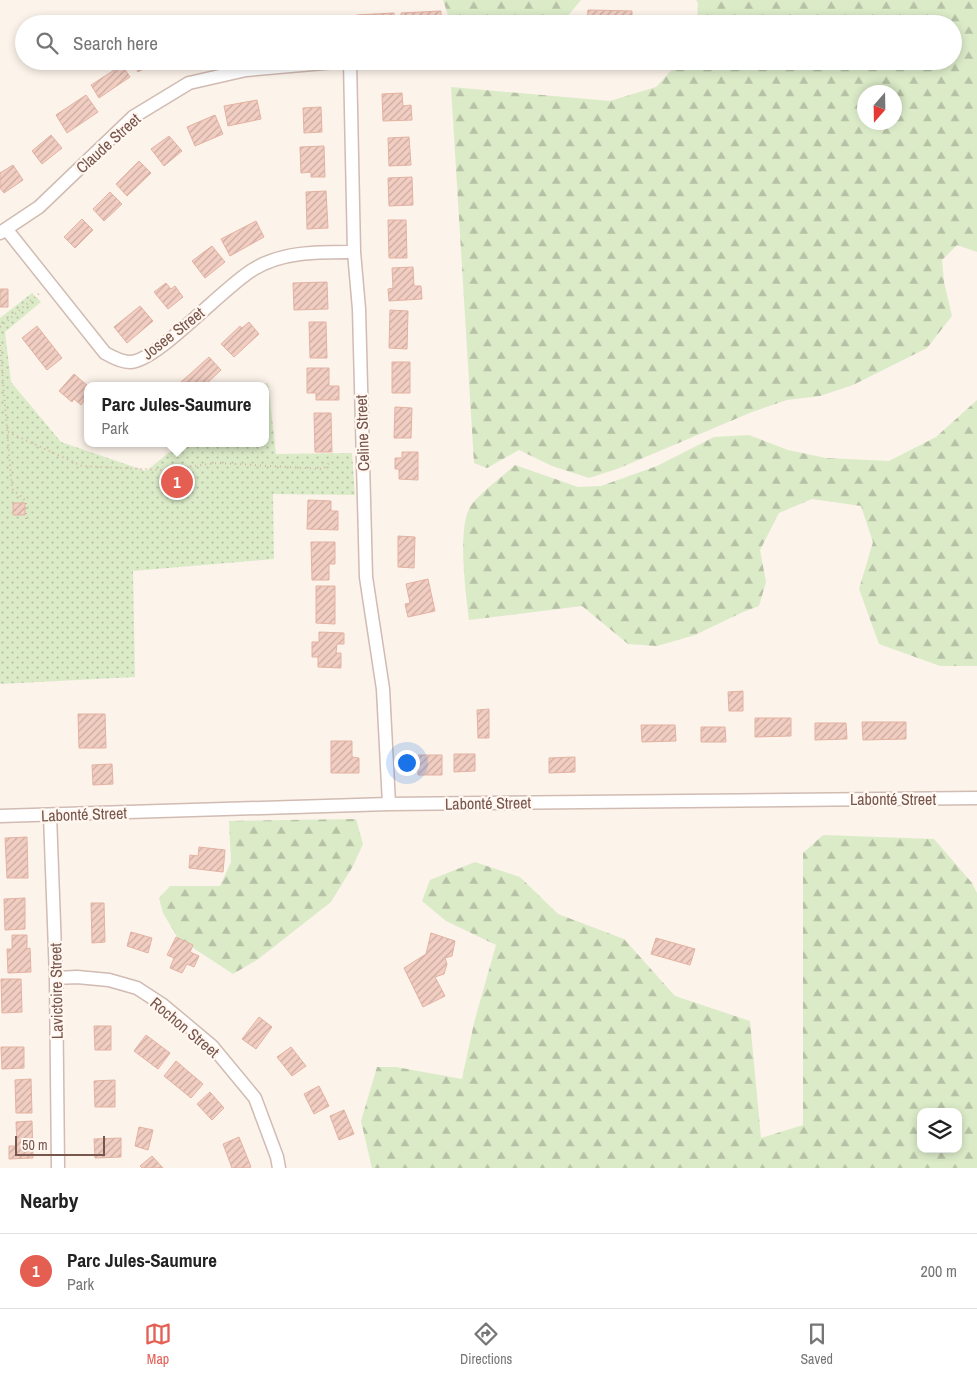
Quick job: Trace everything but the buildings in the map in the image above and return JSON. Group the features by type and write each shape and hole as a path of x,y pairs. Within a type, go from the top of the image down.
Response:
{"street":[{"name":"Claude Street","path":"4,232 39,207 133,117 190,83 246,70"},
{"name":"Celine Street","path":"348,70 354,252 359,309 366,577 383,689 389,804"},
{"name":"Josee Street","path":"4,232 50,284 105,353 117,360 130,362 143,358 174,336 229,287 254,269 278,258 310,253 354,252"},
{"name":"Labonté Street","path":"0,816 389,804 977,798"},
{"name":"Lavictoire Street","path":"50,815 56,978 58,1168"},
{"name":"Rochon Street","path":"56,978 77,977 109,980 137,988 163,1005 212,1046 255,1098 279,1168"}],"path":[{"path":"0,327 50,284"},
{"path":"0,345 12,489 26,501 26,520"},
{"path":"8,432 82,466 162,470 218,463 323,469 331,462"}],"green space":[{"path":"443,0 581,0 568,15 448,15"},
{"path":"696,0 977,0 977,252 957,245 942,260 944,282 952,316 927,348 853,385 820,396 787,400 752,412 617,469 589,478 552,466 519,450 487,468 474,463 451,87 610,101 656,87 672,70 962,70 962,15 697,15 698,3"},
{"path":"32,293 41,302 5,332 11,382 61,442 146,471 176,447 269,447 269,392 276,454 352,453 355,495 273,494 274,559 133,571 135,677 0,684 0,318"},
{"path":"977,400 977,666 940,666 879,644 859,589 873,542 861,506 812,499 779,513 760,550 766,582 759,606 695,635 657,646 628,644 582,606 469,620 463,560 464,527 467,514 476,499 515,465 578,487 601,486 657,466 714,437 749,435 788,450 826,458 889,461 936,437"},
{"path":"356,819 363,844 353,866 331,902 257,960 233,974 178,938 163,913 159,898 170,886 220,886 231,862 229,821"},
{"path":"823,835 934,839 972,883 977,893 977,1168 372,1168 361,1121 377,1067 396,1067 462,1079 474,1023 496,945 446,921 422,901 430,880 475,862 520,877 558,914 624,939 675,996 750,1021 761,1138 803,1125 803,853"}],"place":[{"name":"Parc Jules-Saumure","path":"177,482"}]}
